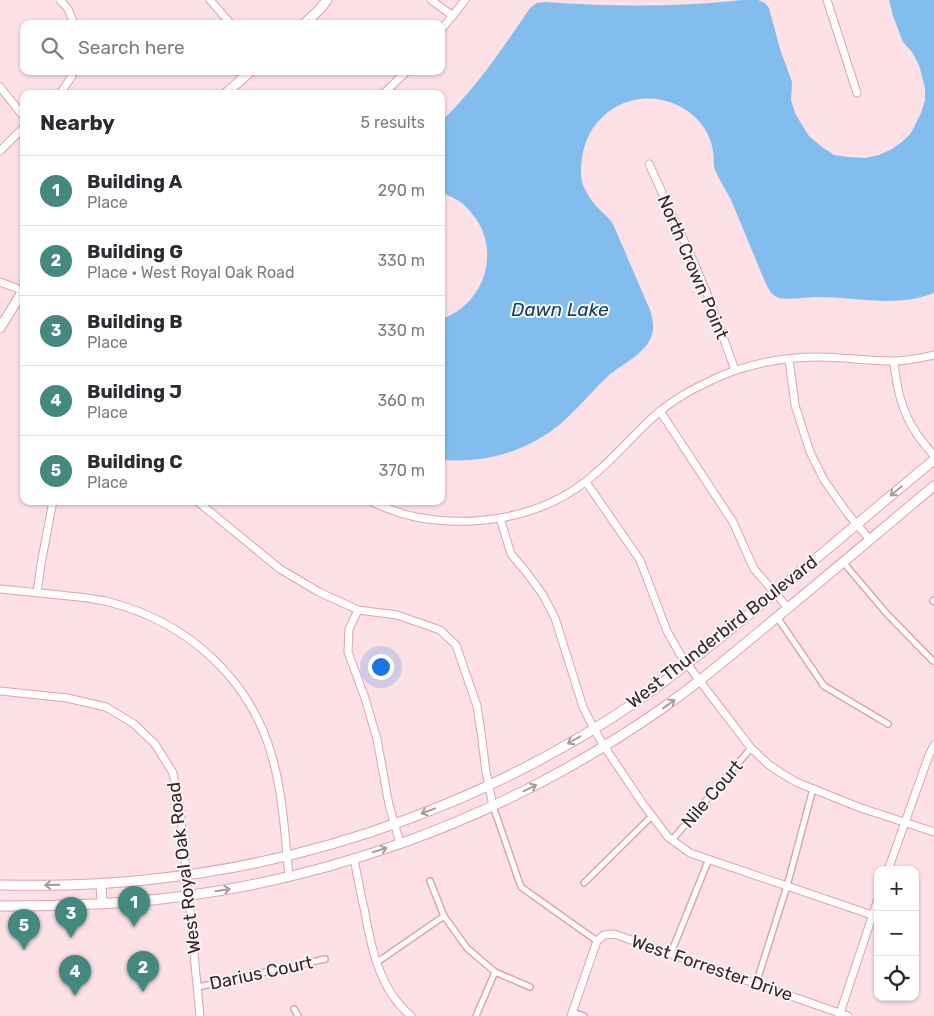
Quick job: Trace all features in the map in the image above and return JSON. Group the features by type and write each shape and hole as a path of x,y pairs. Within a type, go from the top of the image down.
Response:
{"street":[{"path":"60,0 68,9 72,20"},
{"path":"210,0 228,20"},
{"path":"308,20 327,0"},
{"path":"431,0 453,16"},
{"path":"445,25 465,0"},
{"path":"827,0 857,93"},
{"path":"63,90 72,75"},
{"path":"230,90 246,75"},
{"path":"387,90 402,75"},
{"path":"0,87 20,112"},
{"path":"0,151 20,131"},
{"name":"North Crown Point","path":"649,164 695,265 735,370"},
{"path":"0,282 20,289"},
{"path":"0,328 20,295"},
{"path":"379,505 416,517 449,521 474,522 525,512 570,493 614,458 660,411 701,385 735,370 789,359 818,357 894,361 934,355"},
{"path":"789,359 795,405 810,452 824,480 848,514 870,540"},
{"path":"894,361 896,381 906,415 914,431 934,456"},
{"path":"660,411 733,522 754,569 788,608"},
{"name":"West Thunderbird Boulevard","path":"0,885 52,886 101,884 186,875 255,863 351,838 442,806 535,762 594,729 638,700 688,664 934,460"},
{"path":"586,482 640,560 667,631 680,654 751,748 768,764 796,782 858,807 934,832"},
{"name":"West Thunderbird Boulevard","path":"0,906 67,906 142,901 249,885 354,858 427,834 493,806 547,779 604,746 666,706 788,608 934,486"},
{"path":"37,593 52,505"},
{"path":"202,505 280,569 318,592 358,610 397,616 440,630 456,645 477,706 488,785 493,806 521,887 597,941 572,1014 584,1016"},
{"path":"500,518 511,554 543,595 555,618 583,707 594,729 668,837 690,853 872,915"},
{"path":"843,562 887,614 933,661"},
{"path":"0,589 101,600 128,608 147,614 171,626 208,653 247,699 268,743 279,788 289,876"},
{"path":"358,610 349,629 348,652 365,698 377,739 389,805 400,843"},
{"path":"777,617 824,686 888,724"},
{"name":"West Royal Oak Road","path":"0,691 67,698 106,707 134,724 148,737 155,744 173,773 180,809 200,1016"},
{"path":"889,866 934,745"},
{"name":"Nile Court","path":"672,840 751,748"},
{"path":"756,984 787,886 812,789"},
{"path":"584,883 652,816"},
{"path":"354,858 376,963 396,1000 411,1016"},
{"path":"671,954 708,859"},
{"path":"430,881 444,916 467,948 495,972 530,988"},
{"path":"101,884 102,904"},
{"path":"839,1014 874,910"},
{"path":"376,963 444,916"},
{"name":"West Forrester Drive","path":"597,941 604,935 619,935 848,1016"},
{"name":"Darius Court","path":"198,987 325,959"},
{"path":"476,1016 495,972"},
{"path":"294,1009 298,1016"}],"water":[{"name":"Dawn Lake","path":"743,0 758,0 765,3 769,8 780,49 792,82 791,100 795,113 809,136 834,155 865,158 879,155 903,141 911,133 925,100 925,88 919,65 912,52 903,42 889,0 934,0 934,293 905,300 891,301 833,297 783,299 774,296 766,284 731,200 718,178 711,142 702,125 696,118 680,107 664,100 646,99 629,101 614,108 600,119 590,134 583,152 581,174 588,196 613,224 650,310 653,327 648,343 639,353 607,377 564,421 544,436 511,452 488,458 445,460 445,317 467,303 477,291 487,263 487,248 483,233 468,208 445,193 445,118 477,82 530,8 537,3 594,5 694,4"}],"place":[{"name":"Building A","path":"134,927"},
{"name":"Building B","path":"71,938"},
{"name":"Building C","path":"24,950"},
{"name":"Building G","path":"143,992"},
{"name":"Building J","path":"75,996"}]}
